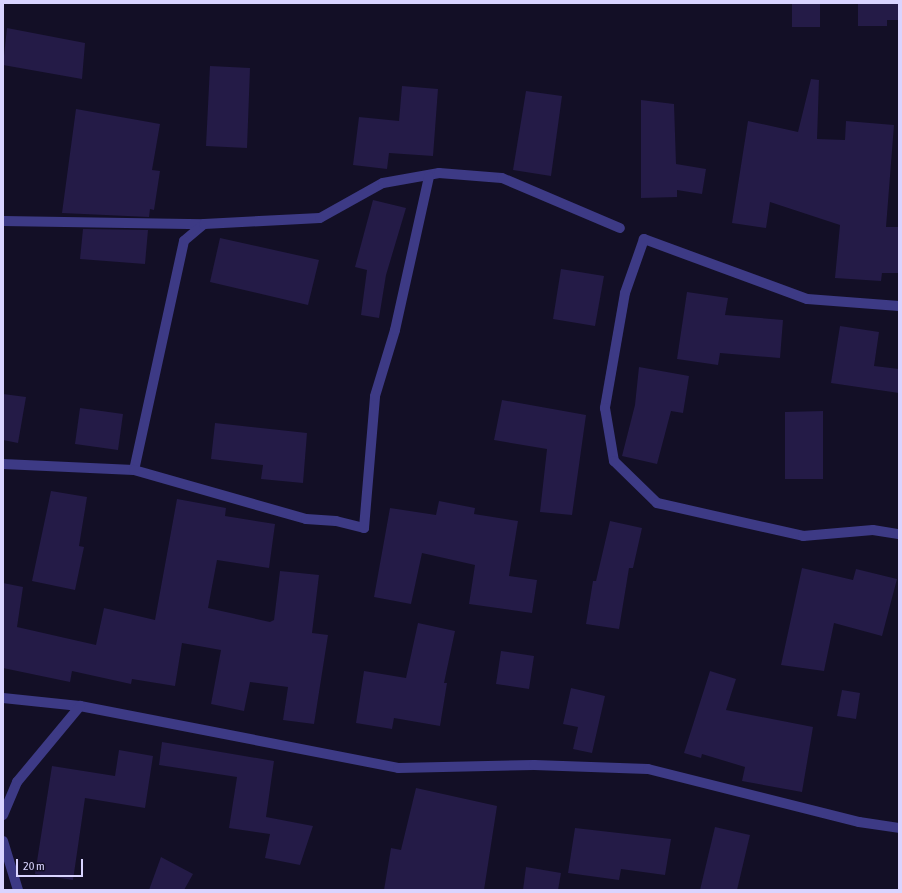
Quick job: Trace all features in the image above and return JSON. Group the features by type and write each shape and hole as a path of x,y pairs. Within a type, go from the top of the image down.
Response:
{"street":[{"path":"3,220 204,224 320,218 383,183 429,177 439,173 502,178 620,228"},
{"path":"3,464 134,470 306,519 336,520 364,528 375,396 395,330 429,177"},
{"path":"134,470 184,241 204,224"},
{"path":"899,306 807,299 644,239 625,293 605,408 614,461 657,503 803,536 873,530 899,534"},
{"path":"3,698 80,706 398,768 534,765 648,769 860,822 899,828"},
{"path":"3,815 17,782 80,706"},
{"path":"3,841 18,890"}],"building":[{"path":"792,3 820,3 820,27 792,27"},
{"path":"858,3 899,3 899,20 887,20 887,26 858,26"},
{"path":"7,28 85,43 82,79 3,65"},
{"path":"210,66 250,68 247,148 206,146"},
{"path":"811,79 819,80 817,139 845,140 846,121 894,125 886,227 899,227 899,273 882,273 881,281 835,278 840,225 770,202 766,228 732,223 748,121 798,132"},
{"path":"402,86 438,89 433,156 389,153 387,169 353,165 359,117 399,121"},
{"path":"526,91 562,96 551,176 513,170"},
{"path":"641,100 674,104 676,164 706,169 702,194 677,190 677,197 641,198"},
{"path":"76,109 160,124 152,170 160,171 154,210 150,209 149,217 62,213"},
{"path":"373,200 406,208 386,275 379,318 361,315 367,270 355,267"},
{"path":"83,229 148,230 145,264 80,259"},
{"path":"220,238 319,260 308,305 210,282"},
{"path":"561,269 604,276 595,326 553,319"},
{"path":"687,292 728,298 725,315 783,320 780,358 720,353 718,365 677,359"},
{"path":"840,326 879,332 874,366 899,369 899,393 831,383"},
{"path":"639,367 689,376 683,413 671,411 657,464 622,456 635,405"},
{"path":"3,394 26,397 18,443 3,440"},
{"path":"502,400 586,415 572,515 540,512 547,449 494,440"},
{"path":"80,408 123,414 118,450 75,444"},
{"path":"823,411 823,479 785,479 785,412"},
{"path":"215,423 307,433 303,483 261,479 263,465 211,459"},
{"path":"51,491 87,497 79,546 84,547 75,590 32,581"},
{"path":"177,499 226,508 225,516 275,524 269,568 217,560 208,608 270,622 274,620 280,571 319,575 312,633 328,635 314,724 283,720 288,687 250,682 244,711 211,704 221,650 182,643 175,686 132,679 131,684 72,671 70,682 3,668 3,583 23,587 17,627 96,645 104,608 155,620"},
{"path":"439,501 475,508 474,514 518,521 509,576 537,580 532,613 469,604 475,565 422,553 411,604 374,597 390,508 436,515"},
{"path":"610,521 642,528 633,568 629,568 619,629 586,624 593,581 596,581"},
{"path":"802,568 853,580 856,569 897,579 882,636 834,623 824,671 781,665"},
{"path":"418,623 455,631 444,683 447,683 440,726 394,718 392,729 356,723 364,671 406,678"},
{"path":"501,651 534,656 529,689 496,684"},
{"path":"710,671 736,679 726,710 813,727 802,792 742,781 745,767 702,754 701,758 684,753"},
{"path":"571,688 605,696 592,753 573,749 578,727 563,724"},
{"path":"842,690 860,693 856,719 837,716"},
{"path":"162,742 274,761 266,817 313,826 300,865 265,858 270,834 229,828 237,777 159,765"},
{"path":"119,750 153,756 145,808 85,798 73,880 35,874 52,766 115,776"},
{"path":"416,788 497,806 484,890 384,890 391,848 401,850"},
{"path":"715,827 750,835 737,890 700,890"},
{"path":"575,828 671,839 665,875 621,869 619,880 568,873"},
{"path":"161,857 193,874 184,890 149,890"},
{"path":"526,867 561,873 558,890 523,890"}]}
